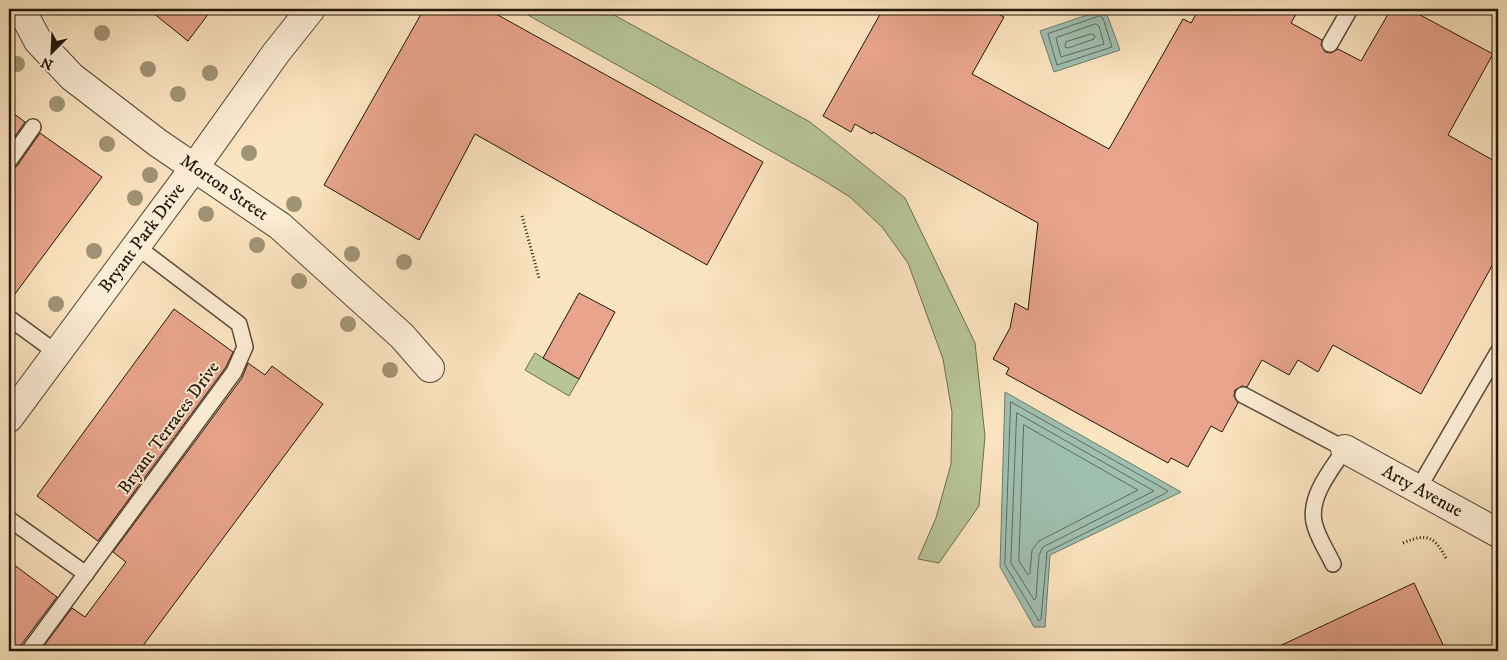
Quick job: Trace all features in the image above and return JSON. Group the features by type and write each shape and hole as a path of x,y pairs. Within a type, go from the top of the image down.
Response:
{"street":[{"name":"Morton Street","path":"21,9 38,41 72,77 158,143 280,226 402,336 430,368"},
{"name":"Bryant Park Drive","path":"9,418 194,168 276,53 311,9"},
{"name":"Arty Avenue","path":"1344,449 1498,533"}],"lane":[{"path":"1330,44 1350,9"},
{"path":"9,161 33,127"},
{"name":"Bryant Terraces Drive","path":"29,651 234,372 244,346 239,324 136,246"},
{"path":"9,318 57,353"},
{"path":"1418,488 1498,352"},
{"path":"1243,395 1344,449 1316,496 1313,510 1314,523 1333,564"},
{"path":"9,519 86,574"}],"path":[{"path":"522,216 539,278"},
{"path":"1403,543 1418,538 1431,538 1439,544 1447,560"}],"green space":[{"path":"517,9 603,9 810,122 905,198 975,343 985,436 979,506 939,563 918,559 936,518 951,464 952,412 943,359 908,263 882,227 850,197 821,179"},
{"path":"535,353 579,379 569,396 525,370"}],"water":[{"path":"1105,9 1120,50 1054,72 1040,31"},
{"path":"1005,392 1181,492 1050,555 1045,627 1034,627 1000,567"}],"building":[{"path":"148,9 212,9 188,41"},
{"path":"424,9 487,9 763,162 707,265 475,134 419,240 324,185"},
{"path":"883,9 988,9 1004,17 972,74 1109,149 1183,19 1191,23 1199,9 1299,9 1291,23 1322,40 1321,45 1325,52 1331,53 1338,49 1361,61 1391,9 1409,9 1493,54 1448,135 1498,163 1498,255 1421,394 1333,345 1318,372 1298,360 1289,375 1262,360 1247,387 1242,386 1235,390 1234,396 1238,403 1222,432 1211,426 1188,467 1171,458 1168,463 1006,374 1009,368 993,359 1010,328 1015,303 1028,310 1038,223 873,132 872,134 855,124 851,132 823,116"},
{"path":"9,110 25,122 9,145"},
{"path":"40,133 102,177 9,302 9,170 17,166"},
{"path":"579,293 615,312 579,379 543,358"},
{"path":"174,309 233,352 226,367 98,541 37,496"},
{"path":"248,363 265,375 272,366 323,404 139,651 40,651 72,608 85,617 126,562 113,552 242,378"},
{"path":"9,561 57,597 21,645 20,651 9,651"},
{"path":"1414,583 1446,651 1269,651"}]}
